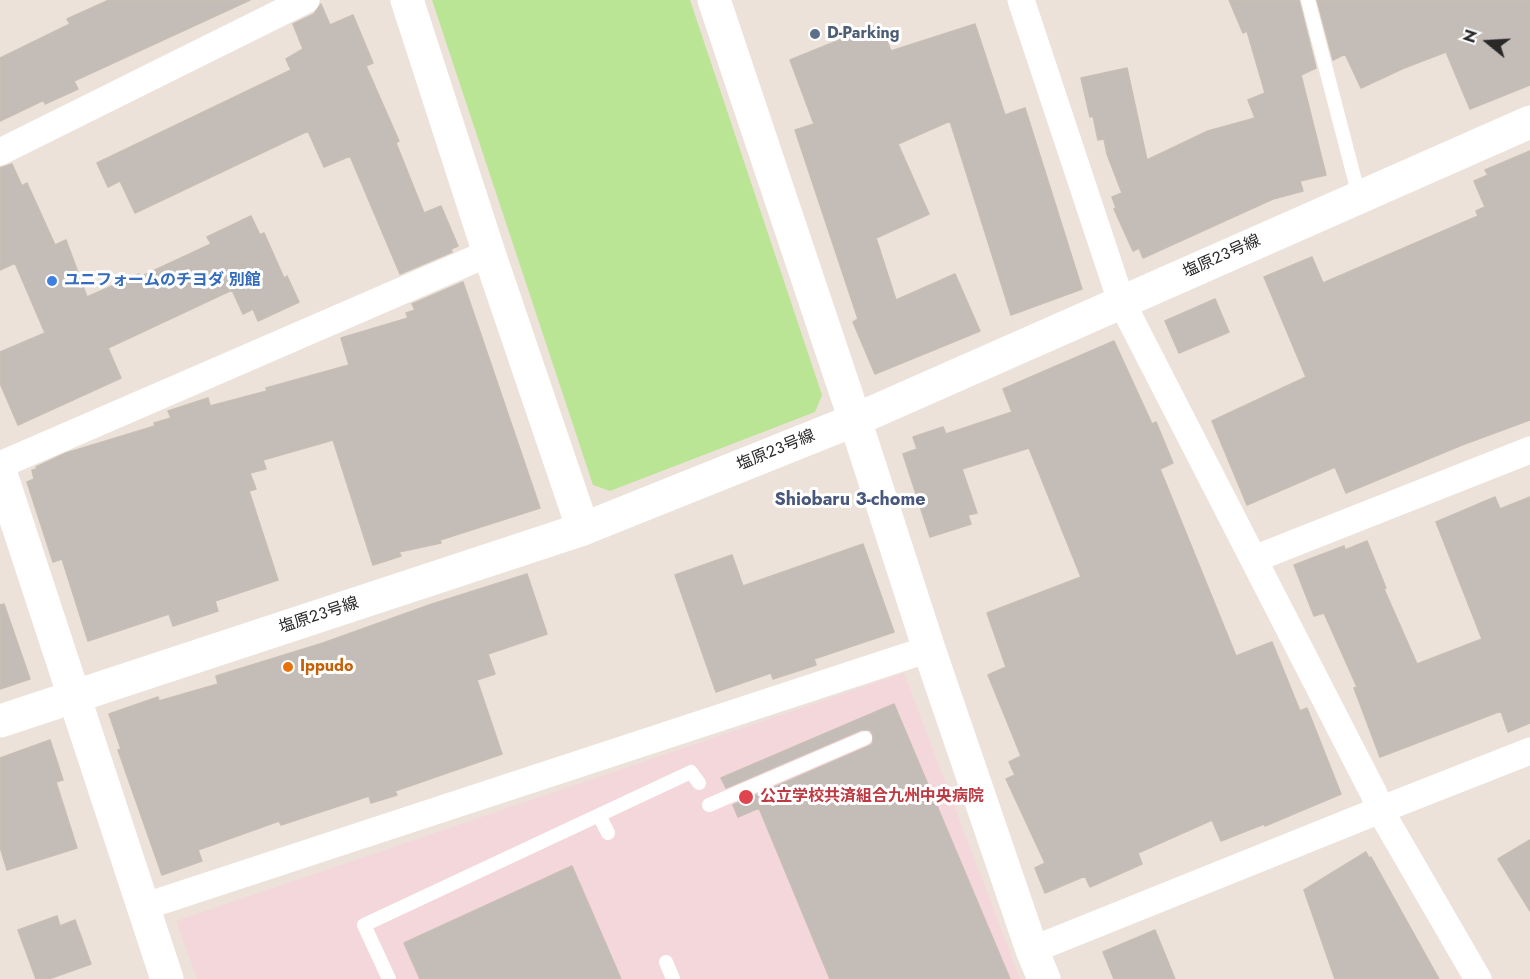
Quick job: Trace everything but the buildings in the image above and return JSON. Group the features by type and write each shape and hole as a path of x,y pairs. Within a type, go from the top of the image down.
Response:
{"street":[{"path":"0,152 306,0"},
{"path":"407,0 489,253 583,529"},
{"path":"714,0 929,649 1044,979"},
{"path":"1021,0 1121,302 1374,794 1380,810 1478,979"},
{"name":"塩原２３号線","path":"0,722 583,529 855,420 1530,122"},
{"path":"0,465 489,253"},
{"path":"1254,559 1530,450"},
{"path":"0,471 167,979"},
{"path":"143,907 929,649"},
{"path":"1032,950 1530,752"}],"lane":[{"path":"1308,0 1359,196"},
{"path":"709,805 865,738"},
{"path":"389,979 364,925 691,772 699,783"},
{"path":"599,815 608,833"},
{"path":"666,962 672,979"}],"shaded area":[{"name":"公立学校共済組合九州中央病院","path":"904,673 1020,979 197,979 176,921"}],"green space":[{"path":"432,0 690,0 822,395 815,412 610,491 593,485"}],"place":[{"name":"D-Parking","path":"815,34"},
{"name":"ユニフォームのチヨダ 別館","path":"52,281"},
{"name":"Ippudo","path":"288,667"},
{"name":"公立学校共済組合九州中央病院","path":"746,797"}],"district":[{"name":"Shiobaru 3-chome","path":"850,501"}]}
